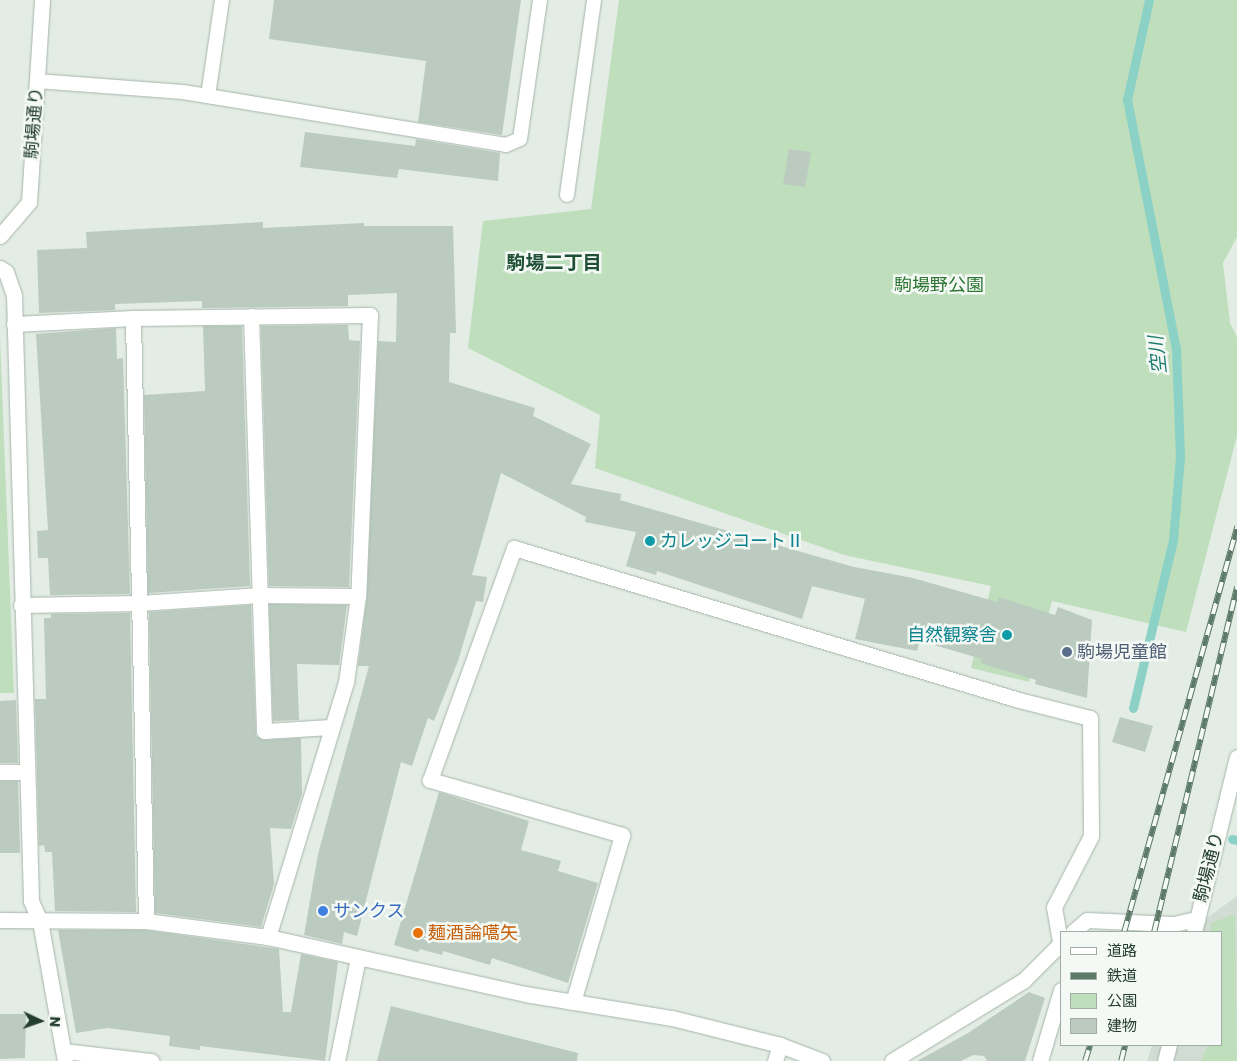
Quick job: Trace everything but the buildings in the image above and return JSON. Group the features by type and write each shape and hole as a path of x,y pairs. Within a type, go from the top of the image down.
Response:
{"street":[{"name":"駒場通り","path":"0,236 29,202 42,0"},
{"path":"0,268 6,272 14,295 20,605 31,901 40,921 64,1056 151,1061"},
{"path":"14,324 133,318 370,315 358,596 346,682 268,937"},
{"path":"251,316 264,731 331,727"},
{"path":"133,318 146,922"},
{"path":"573,1002 622,834 430,780 514,548 1019,700 1090,718 1092,836 1054,907 1060,943 1024,980 892,1061"},
{"path":"20,605 139,603 260,595 358,596"},
{"name":"駒場通り","path":"1195,925 1237,757"},
{"path":"0,772 26,772"},
{"path":"0,920 146,922 268,937 358,958 573,1002 672,1018 780,1045 822,1061"},
{"path":"1073,931 1087,920 1195,925"},
{"path":"337,1061 358,958"},
{"path":"1040,1061 1060,993"},
{"path":"775,1061 780,1045"},
{"path":"1165,1061 1169,1046"}],"lane":[{"path":"208,96 222,0"},
{"path":"37,81 208,96 506,145 520,139 540,0"},
{"path":"567,195 594,0"}],"shaded area":[{"path":"1237,896 1237,1061 1147,1061 1152,1046 1222,1046 1222,931 1189,931"}],"green space":[{"name":"駒場野公園","path":"619,0 1237,0 1237,237 1223,263 1230,323 1237,337 1237,436 1186,632 1052,601 1029,682 971,668 991,586 844,555 595,468 600,415 468,348 483,221 591,209"},
{"path":"0,337 14,693 0,693"},
{"path":"1235,914 1237,1061 1201,1061 1208,1046 1222,1046 1222,931 1210,931 1211,923"}],"waterway":[{"name":"空川","path":"1133,708 1173,540 1180,457 1176,349 1127,100 1149,0"},
{"name":"空川","path":"1232,839 1237,840"}],"railway":[{"path":"1124,931 1237,526"},
{"path":"1154,931 1237,587"},
{"path":"1085,1061 1090,1046"},
{"path":"1121,1061 1125,1046"}],"place":[{"name":"カレッジコートⅡ","path":"650,541"},
{"name":"自然観察舎","path":"1007,635"},
{"name":"駒場児童館","path":"1067,652"},
{"name":"サンクス","path":"323,911"},
{"name":"麺酒論嚆矢","path":"418,933"}],"district":[{"name":"駒場二丁目","path":"554,263"}]}
